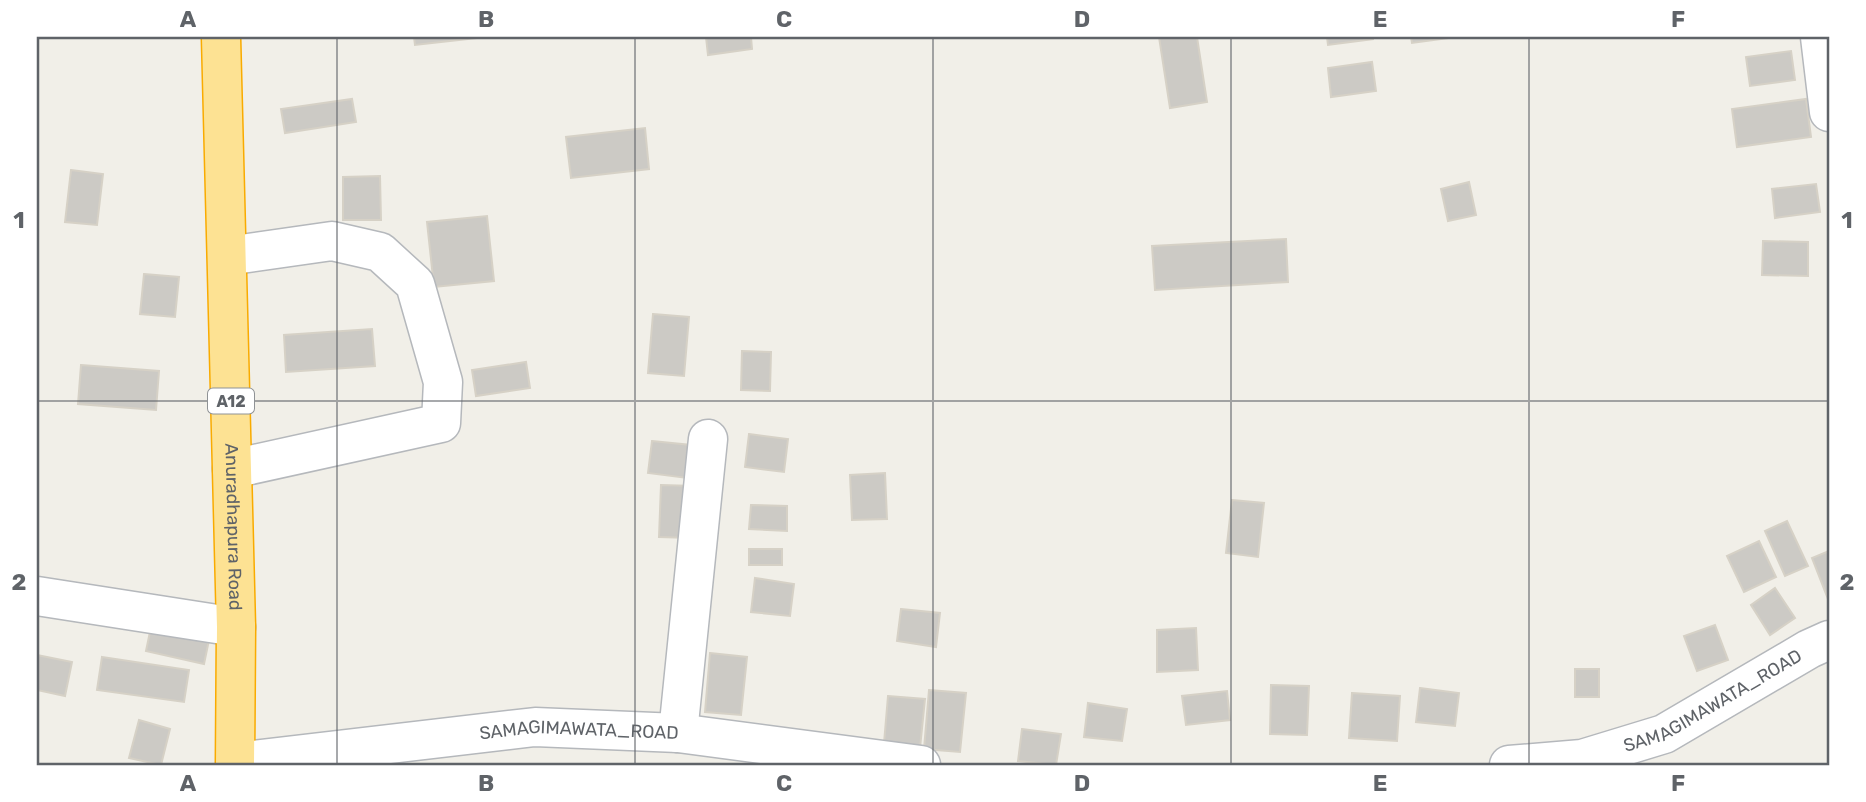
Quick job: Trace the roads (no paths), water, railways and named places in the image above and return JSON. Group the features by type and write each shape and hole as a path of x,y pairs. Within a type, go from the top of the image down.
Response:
{"highway":[{"name":"Anuradhapura Road","path":"221,37 236,627 236,764"}],"street":[{"path":"1820,37 1829,112"},
{"path":"227,256 332,242 380,252 415,284 443,382 441,423 232,469"},
{"path":"678,733 708,439"},
{"path":"37,596 236,627"},
{"name":"SAMAGIMAWATA_ROAD","path":"1509,765 1582,760 1664,734 1829,640"},
{"name":"SAMAGIMAWATA_ROAD","path":"236,764 535,727 678,733 921,765"}]}
